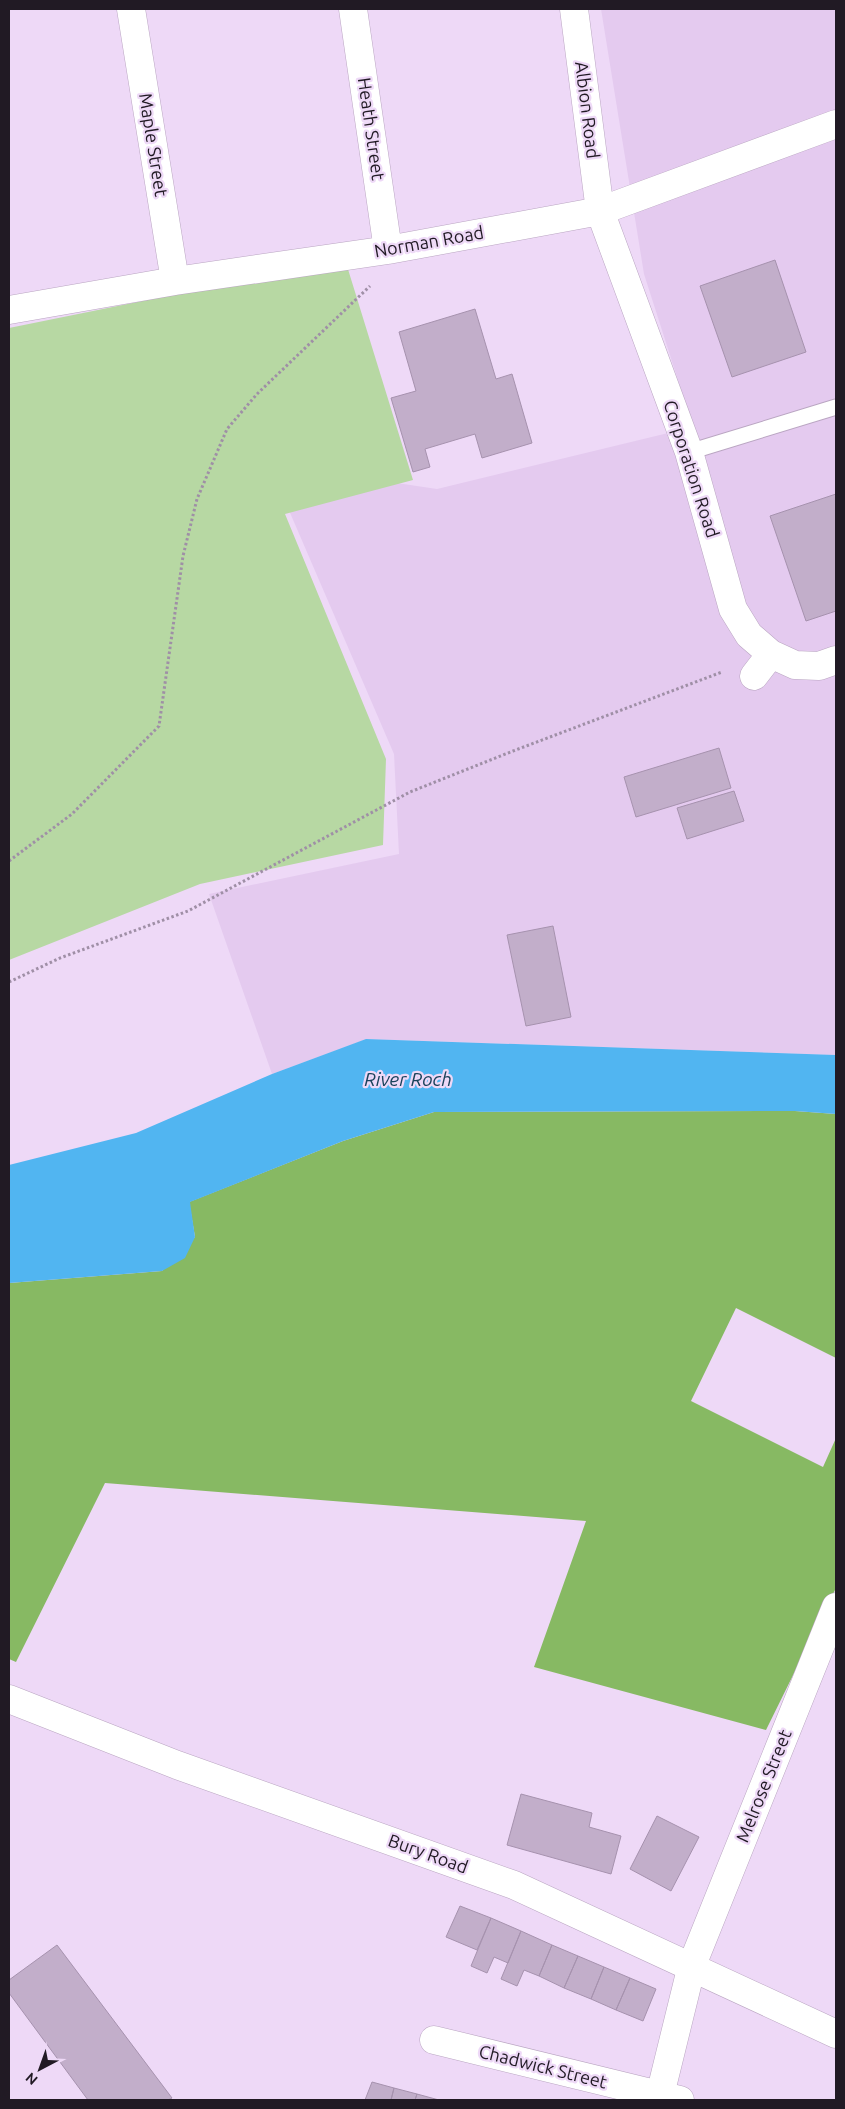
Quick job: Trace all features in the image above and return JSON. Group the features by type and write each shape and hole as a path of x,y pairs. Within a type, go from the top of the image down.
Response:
{"street":[{"name":"Maple Street","path":"132,9 175,281"},
{"name":"Heath Street","path":"353,9 388,250"},
{"name":"Albion Road","path":"574,9 600,211"},
{"name":"Norman Road","path":"9,310 175,281 388,250 600,211 836,124"},
{"name":"Corporation Road","path":"600,211 689,452 733,609 749,635 771,654 795,665 819,666 836,660"},
{"path":"754,676 771,654"},
{"name":"Melrose Street","path":"670,2098 692,1965 836,1607"},
{"name":"Bury Road","path":"9,1699 178,1765 514,1885 692,1965 836,2034"},
{"name":"Chadwick Street","path":"434,2040 610,2092 670,2098"}],"lane":[{"path":"689,452 836,407"}],"path":[{"path":"9,861 72,814 159,726 183,556 197,499 227,429 257,394 371,286 388,250"},
{"path":"9,982 60,958 188,911 410,792 730,669 754,676"}],"shaded area":[{"path":"601,9 836,9 836,1055 367,1039 272,1074 209,894 399,854 394,754 269,464 437,489 693,427 644,274"}],"green space":[{"path":"347,266 413,480 285,514 386,759 383,845 200,884 9,960 9,328 172,295"},
{"path":"795,1111 836,1114 836,1358 736,1308 691,1401 823,1467 836,1438 836,1588 766,1730 534,1667 586,1521 105,1483 16,1662 9,1659 9,1283 162,1271 195,1237 189,1202 343,1141 434,1112"}],"water":[{"name":"River Roch","path":"366,1039 836,1055 836,1114 795,1111 434,1112 343,1141 190,1202 195,1237 185,1258 162,1271 9,1283 9,1165 136,1133 272,1074"}],"building":[{"path":"775,260 806,352 732,377 700,286"},
{"path":"475,309 496,379 512,374 532,443 482,458 475,434 425,449 430,467 413,472 391,398 416,391 399,332"},
{"path":"836,494 836,611 806,621 770,516"},
{"path":"719,748 731,788 636,817 624,777"},
{"path":"734,791 744,821 687,839 677,808"},
{"path":"553,926 571,1017 526,1026 507,935"},
{"path":"521,1794 592,1813 589,1827 621,1836 611,1874 507,1845"},
{"path":"657,1816 699,1837 671,1891 630,1869"},
{"path":"460,1906 491,1918 477,1950 446,1937"},
{"path":"491,1918 521,1931 508,1963 494,1957 487,1973 471,1966"},
{"path":"521,1931 552,1945 539,1976 524,1970 517,1986 501,1979"},
{"path":"57,1945 172,2098 168,2100 88,2100 9,1993 9,1980"},
{"path":"552,1945 578,1956 564,1988 539,1976"},
{"path":"578,1956 604,1967 591,1999 564,1988"},
{"path":"604,1967 630,1978 616,2010 591,1999"},
{"path":"630,1978 656,1989 643,2021 616,2010"},
{"path":"372,2082 394,2088 391,2100 365,2100"},
{"path":"394,2088 417,2094 415,2100 391,2100"},
{"path":"417,2094 439,2100 415,2100"}]}
